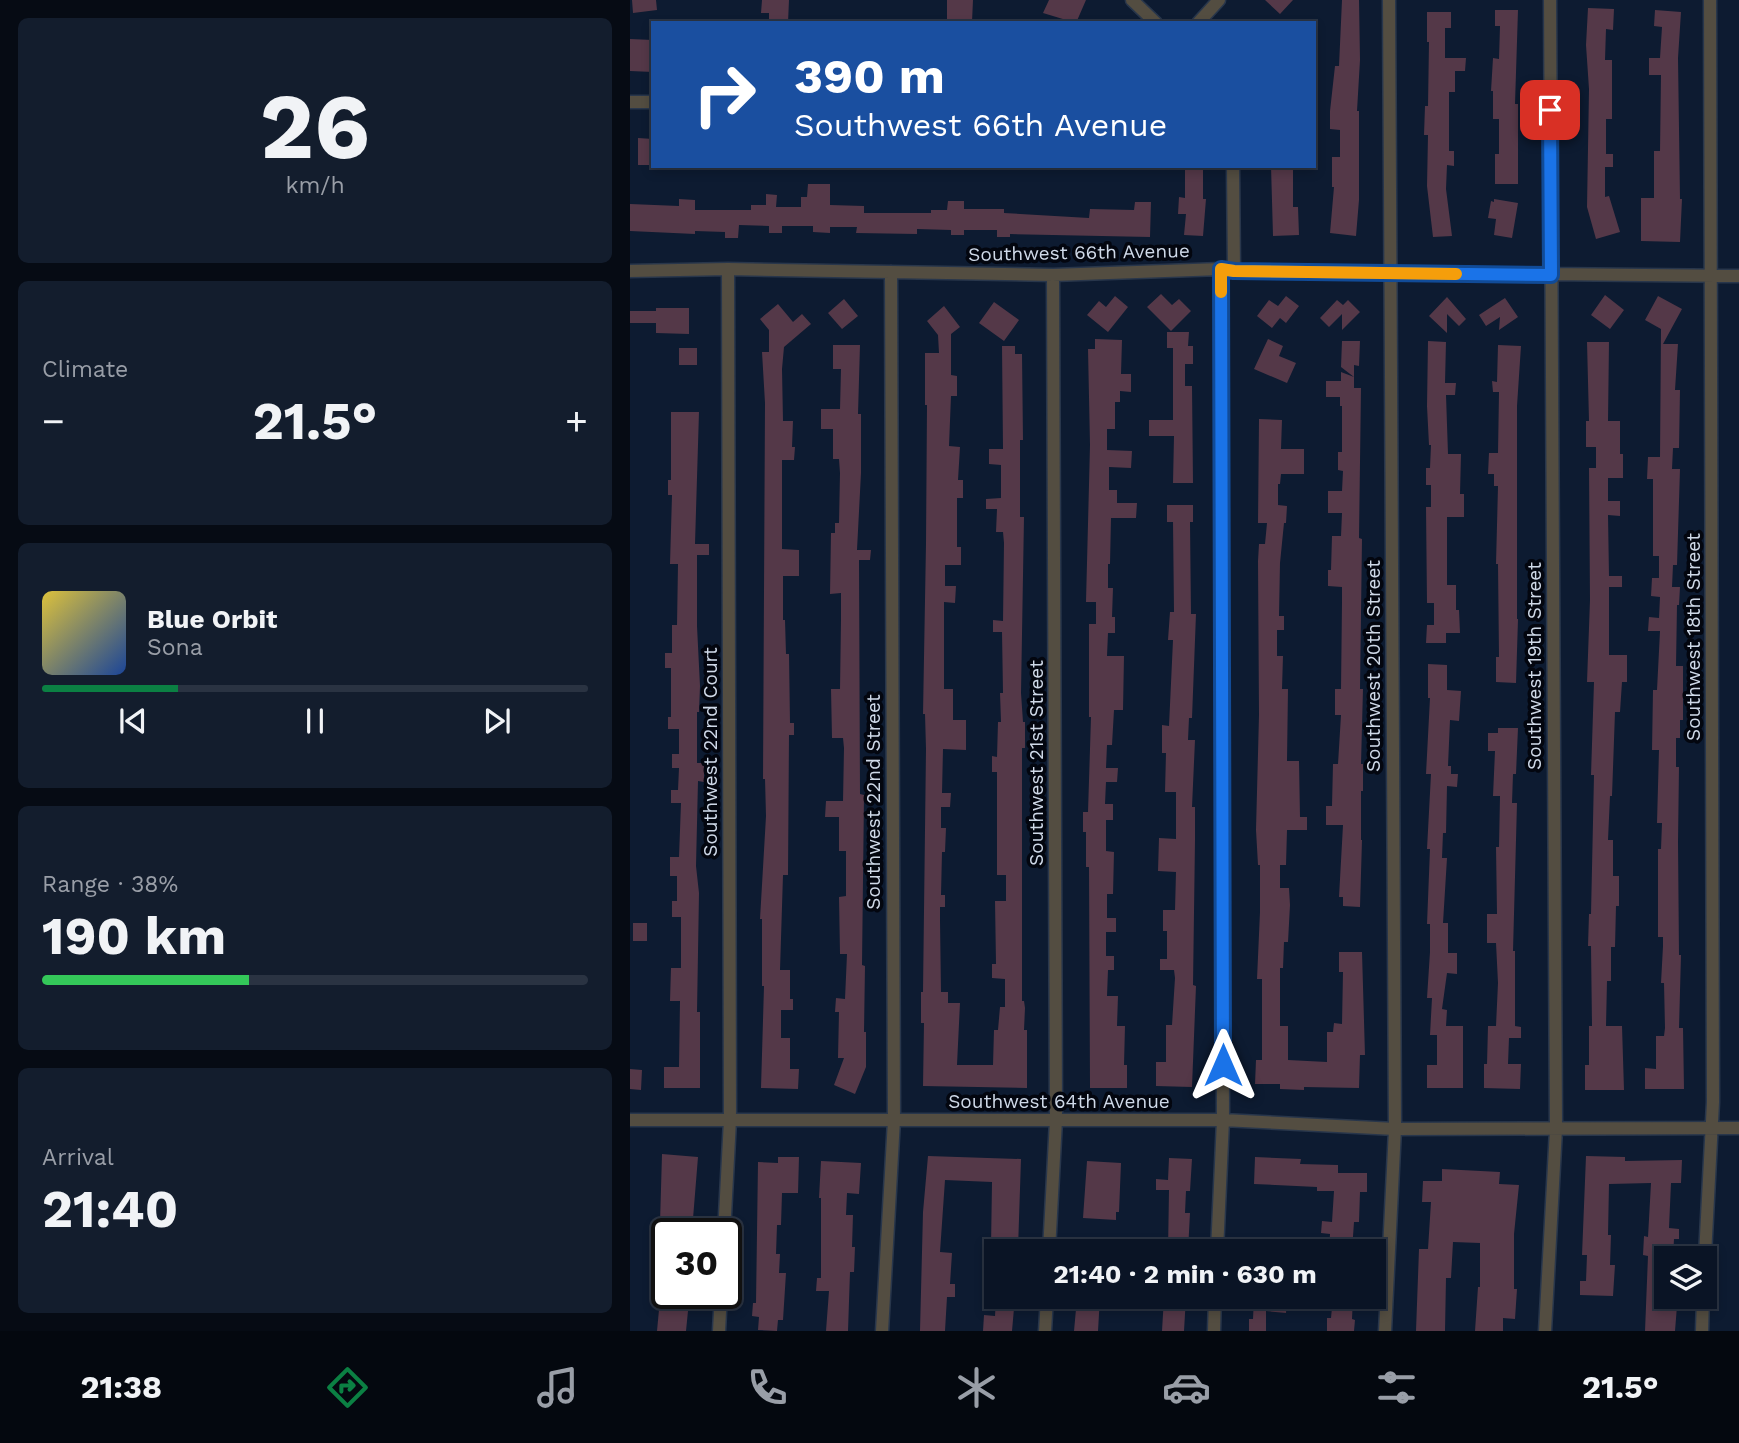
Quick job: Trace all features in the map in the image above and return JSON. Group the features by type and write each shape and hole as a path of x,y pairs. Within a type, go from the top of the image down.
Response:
{"street":[{"path":"1132,0 1154,21"},
{"path":"1200,21 1219,0"},
{"name":"Southwest 20th Street","path":"1385,1331 1395,1129 1389,0"},
{"name":"Southwest 19th Street","path":"1545,1331 1556,1129 1550,0"},
{"name":"Southwest 18th Street","path":"1706,1246 1712,1128 1710,0"},
{"path":"630,102 651,102"},
{"path":"1218,1239 1223,1121 1228,270 1233,168"},
{"name":"Southwest 66th Avenue","path":"630,271 729,269 1054,275 1228,270 1389,274 1739,276"},
{"name":"Southwest 22nd Court","path":"725,1218 730,1121 729,269"},
{"name":"Southwest 22nd Street","path":"882,1331 894,1120 891,272"},
{"name":"Southwest 21st Street","path":"1050,1239 1056,1120 1054,275"},
{"name":"Southwest 64th Avenue","path":"630,1120 1223,1121 1395,1129 1739,1128"},
{"path":"719,1331 720,1309"},
{"path":"1045,1331 1046,1309"},
{"path":"1214,1331 1215,1309"},
{"path":"1702,1331 1703,1309"}],"building":[{"path":"632,0 656,0 657,10 633,13"},
{"path":"762,0 789,0 788,21 769,21 769,13 761,13"},
{"path":"947,0 973,0 972,21 947,21"},
{"path":"1049,0 1086,0 1077,21 1043,13"},
{"path":"1265,0 1293,0 1280,14"},
{"path":"1342,0 1359,0 1359,200 1356,236 1330,233 1334,187 1332,157 1340,157 1340,130 1330,129 1330,111 1335,66 1339,66"},
{"path":"1588,8 1614,9 1613,30 1606,29 1605,60 1612,60 1612,119 1606,119 1606,154 1613,154 1613,167 1605,167 1605,197 1609,196 1620,232 1596,239 1587,207"},
{"path":"1495,10 1518,10 1515,104 1518,104 1518,184 1495,184 1495,154 1499,154 1499,119 1493,119 1491,91 1493,58 1499,59 1500,26 1495,26"},
{"path":"1655,10 1681,12 1678,58 1682,199 1680,242 1641,241 1641,198 1654,198 1654,151 1660,151 1661,75 1649,75 1649,58 1660,58 1662,27 1654,26"},
{"path":"1427,12 1451,12 1451,28 1445,28 1445,58 1466,58 1465,71 1455,71 1455,92 1449,92 1449,151 1454,151 1454,166 1447,165 1446,189 1452,236 1433,237 1427,186 1428,135 1424,135 1425,106 1428,106"},
{"path":"630,39 651,40 651,72 630,71"},
{"path":"638,138 651,139 651,165 638,165"},
{"path":"1185,168 1203,168 1203,199 1206,199 1203,236 1184,235 1186,214 1178,214 1179,197 1185,198"},
{"path":"1271,168 1293,168 1293,207 1298,207 1299,235 1273,236"},
{"path":"808,184 830,184 830,205 864,206 864,213 931,213 931,210 947,210 948,201 964,201 964,209 1004,209 1004,213 1089,218 1090,209 1134,210 1135,202 1151,202 1150,237 1010,234 1010,237 997,237 997,230 964,230 964,235 951,235 951,230 917,229 917,234 856,233 857,227 830,227 830,233 813,232 813,226 782,226 782,233 769,233 769,226 739,225 738,238 725,238 725,232 695,231 695,234 630,231 630,204 679,206 679,199 695,200 695,210 751,210 751,205 766,205 766,194 777,195 776,207 801,207 801,197 807,197"},
{"path":"1494,199 1518,203 1512,238 1494,235 1496,219 1488,218 1491,201 1494,202"},
{"path":"1161,294 1172,305 1179,299 1191,311 1171,331 1147,307"},
{"path":"1605,295 1624,310 1610,329 1591,315"},
{"path":"1115,296 1128,307 1108,332 1087,315 1099,301 1106,307"},
{"path":"1286,296 1299,306 1286,323 1280,318 1272,328 1257,316 1269,300 1278,306"},
{"path":"1658,296 1682,309 1663,344 1678,344 1675,390 1680,390 1679,448 1673,448 1672,469 1680,469 1677,565 1673,565 1672,587 1680,587 1676,666 1683,666 1683,720 1680,720 1680,738 1676,738 1676,767 1679,767 1679,1028 1683,1028 1684,1089 1645,1089 1645,1068 1656,1069 1656,1036 1664,1036 1665,1028 1664,983 1661,983 1663,937 1658,937 1658,849 1661,849 1662,823 1657,823 1659,750 1652,750 1653,690 1657,690 1660,631 1648,631 1649,617 1659,618 1660,597 1651,596 1652,578 1659,578 1659,556 1653,556 1653,479 1647,479 1648,457 1660,457 1661,329 1645,320"},
{"path":"1447,297 1466,319 1459,326 1447,314 1447,333 1429,316"},
{"path":"1505,298 1518,317 1499,330 1500,317 1486,326 1479,315"},
{"path":"844,299 858,316 842,329 828,313"},
{"path":"1337,300 1343,305 1348,300 1360,312 1342,330 1342,314 1329,327 1320,318"},
{"path":"994,302 1019,320 1004,341 979,323"},
{"path":"778,304 793,322 802,314 811,324 784,347 782,369 783,421 793,421 792,447 795,447 794,460 782,460 782,549 799,550 799,576 783,576 783,620 786,654 789,654 790,723 794,723 794,735 789,735 788,875 783,875 780,970 790,970 790,999 793,999 793,1010 781,1010 781,1038 790,1038 790,1069 799,1069 798,1089 761,1088 764,986 760,919 766,816 763,779 765,403 762,352 769,352 769,330 760,319"},
{"path":"944,306 960,327 951,334 951,375 957,376 957,396 951,396 949,446 960,447 958,480 963,480 963,498 957,498 957,547 961,547 961,565 945,565 945,586 956,586 955,603 944,602 944,689 953,689 953,720 966,720 966,750 943,749 942,793 951,793 950,807 941,807 941,828 946,828 945,852 942,852 941,895 945,895 945,907 940,907 941,992 948,992 948,1003 960,1003 957,1065 993,1065 994,1030 998,1030 1000,1007 1005,1007 1005,979 992,978 992,964 996,964 995,901 1006,901 1006,875 997,875 997,772 992,772 992,756 997,757 998,722 1001,722 1000,693 1003,693 1002,632 993,632 993,620 1003,621 1004,543 1003,532 996,532 997,509 986,509 986,499 1001,498 1001,465 989,464 989,449 1003,449 1002,346 1015,346 1015,354 1022,354 1020,517 1024,517 1021,693 1025,748 1022,748 1022,1001 1025,1008 1024,1030 1027,1030 1027,1088 923,1086 924,1023 921,1023 921,992 926,749 923,714 927,405 925,353 939,353 938,335 927,321"},
{"path":"656,308 689,308 689,334 656,333 656,323 630,323 630,311 656,311"},
{"path":"1167,332 1189,332 1188,346 1193,346 1193,364 1185,364 1185,386 1192,386 1193,483 1173,483 1174,436 1149,436 1149,420 1173,420 1173,348 1167,348"},
{"path":"1095,339 1122,340 1121,374 1131,374 1131,392 1120,391 1120,402 1115,402 1115,429 1107,429 1107,450 1132,451 1131,468 1109,467 1109,490 1117,490 1117,503 1137,503 1136,518 1111,518 1108,564 1108,588 1113,588 1112,617 1115,617 1115,633 1108,633 1107,656 1124,656 1123,710 1114,710 1112,745 1107,745 1106,768 1118,768 1117,782 1106,782 1105,804 1113,804 1113,820 1106,820 1106,851 1114,852 1113,894 1107,894 1107,918 1116,918 1116,932 1106,932 1106,956 1114,956 1114,970 1108,970 1107,996 1118,996 1117,1026 1125,1026 1124,1065 1127,1065 1127,1088 1090,1088 1089,867 1086,867 1083,812 1088,812 1091,717 1089,624 1096,624 1096,602 1086,602 1090,445 1088,349 1095,349"},
{"path":"1268,339 1283,346 1279,356 1296,363 1287,383 1254,369"},
{"path":"1342,341 1360,341 1359,366 1354,365 1354,377 1341,367"},
{"path":"1428,341 1446,342 1445,383 1456,383 1455,395 1446,395 1448,454 1461,454 1460,494 1464,494 1464,517 1447,517 1447,585 1456,585 1460,633 1446,633 1446,643 1426,643 1427,625 1434,625 1434,603 1427,603 1426,507 1431,507 1431,485 1426,485 1426,468 1430,468 1431,445 1427,406"},
{"path":"1587,342 1609,342 1608,421 1620,421 1620,454 1623,454 1623,478 1608,478 1608,501 1620,501 1620,516 1608,515 1609,576 1622,576 1622,587 1609,587 1609,655 1627,655 1627,682 1622,682 1620,712 1615,712 1608,840 1613,840 1613,876 1619,876 1619,906 1616,906 1615,947 1611,947 1611,981 1607,981 1606,1026 1622,1026 1624,1090 1585,1090 1585,1065 1589,1065 1589,1026 1592,1026 1591,946 1588,946 1594,775 1591,775 1594,682 1587,682 1590,600 1589,468 1596,468 1596,447 1586,447 1586,421 1589,421"},
{"path":"833,345 860,345 858,414 861,414 861,473 857,550 871,550 870,560 859,560 860,794 864,795 862,965 865,966 866,1067 855,1094 834,1085 844,1058 838,1058 839,1012 835,1012 836,998 845,999 847,954 840,954 839,897 846,896 846,851 839,851 839,817 825,817 826,801 843,801 844,748 843,738 832,738 831,689 840,689 841,593 830,594 831,533 835,533 835,523 839,523 839,459 833,459 833,429 821,429 821,409 840,409 841,369 833,369"},
{"path":"1498,345 1521,346 1517,406 1516,683 1496,682 1496,657 1499,657 1496,564 1498,486 1494,486 1494,474 1488,474 1489,453 1498,453 1499,392 1493,392 1492,381 1497,382"},
{"path":"679,348 697,348 697,365 679,365"},
{"path":"1341,372 1354,377 1354,388 1361,388 1359,538 1362,539 1360,689 1363,689 1363,791 1360,907 1343,906 1343,897 1339,897 1343,825 1326,825 1326,806 1332,806 1333,764 1338,764 1341,715 1335,715 1335,689 1341,689 1342,602 1342,587 1328,586 1332,536 1341,536 1342,513 1328,513 1328,491 1342,491 1343,471 1338,470 1338,452 1342,452 1342,406 1340,397 1326,397 1326,381 1341,381"},
{"path":"671,412 699,412 695,544 709,544 709,555 697,555 700,686 697,763 704,763 704,782 698,781 696,866 699,893 697,1012 700,1012 700,1088 664,1088 664,1067 679,1067 680,1001 670,1001 671,968 681,968 681,917 672,917 672,901 677,901 677,876 670,876 670,857 679,857 681,803 671,803 671,790 678,790 679,768 672,768 672,754 679,754 679,729 668,729 668,717 671,717 671,668 665,668 665,653 672,653 672,625 677,625 678,564 670,564 672,495 668,495 668,480 671,480"},
{"path":"1259,419 1282,420 1281,449 1304,449 1304,474 1281,474 1278,484 1278,505 1287,506 1280,563 1279,616 1284,616 1284,630 1277,630 1277,656 1283,656 1282,689 1288,689 1287,761 1299,761 1300,817 1307,817 1307,830 1287,830 1286,865 1280,865 1280,888 1289,888 1290,905 1288,942 1284,942 1283,968 1280,968 1280,1026 1288,1026 1288,1060 1327,1062 1327,1032 1333,1032 1334,1023 1342,1024 1343,972 1339,972 1339,952 1362,952 1365,1055 1360,1055 1359,1088 1304,1087 1304,1090 1280,1089 1280,1084 1255,1084 1256,1060 1262,1060 1262,979 1257,979 1260,912 1260,865 1256,830 1259,715 1258,561 1259,544 1265,544 1267,523 1258,523"},
{"path":"1167,505 1193,505 1193,522 1190,522 1191,614 1196,614 1192,718 1189,718 1188,740 1195,740 1192,807 1195,807 1193,985 1196,986 1192,1087 1156,1086 1156,1062 1166,1062 1166,1025 1172,1025 1175,978 1174,970 1160,970 1160,959 1167,959 1167,931 1163,931 1163,910 1175,910 1176,872 1158,871 1159,838 1176,839 1176,792 1165,792 1166,753 1162,753 1162,725 1169,726 1173,640 1168,640 1170,612 1174,612 1173,522 1167,522"},
{"path":"1428,664 1447,665 1447,690 1461,691 1459,721 1450,720 1448,766 1451,766 1451,774 1458,774 1457,787 1447,786 1446,833 1443,833 1442,858 1447,858 1443,923 1448,923 1448,953 1457,953 1457,974 1447,973 1442,1009 1447,1010 1446,1026 1463,1026 1463,1088 1427,1088 1427,1065 1437,1065 1437,1035 1430,1035 1432,998 1427,998 1430,849 1427,849 1431,774 1426,774 1430,698"},
{"path":"1498,728 1518,728 1512,803 1517,803 1513,951 1515,1026 1521,1027 1521,1038 1509,1038 1508,1064 1521,1064 1520,1089 1484,1088 1488,1026 1496,1026 1498,983 1496,943 1487,943 1487,914 1497,914 1496,847 1499,847 1500,796 1493,796 1495,751 1488,751 1488,733 1498,733"},
{"path":"633,923 647,923 647,941 633,941"},
{"path":"630,1069 642,1070 641,1090 630,1089"},
{"path":"662,1154 698,1157 693,1218 660,1218"},
{"path":"928,1156 1021,1159 1018,1239 991,1239 992,1182 945,1180 940,1252 952,1253 950,1284 955,1284 955,1297 947,1297 945,1331 920,1331 923,1212"},
{"path":"1586,1156 1625,1157 1625,1161 1682,1160 1681,1183 1671,1183 1669,1228 1679,1229 1679,1239 1674,1239 1674,1246 1654,1246 1654,1309 1677,1309 1675,1331 1645,1331 1648,1256 1643,1255 1644,1236 1648,1237 1651,1183 1609,1184 1610,1265 1615,1265 1613,1296 1580,1295 1580,1281 1586,1281 1587,1255 1582,1255"},
{"path":"778,1157 799,1157 798,1193 782,1193 781,1225 777,1225 776,1254 780,1254 779,1273 786,1273 783,1320 778,1320 777,1331 758,1330 759,1317 752,1316 753,1303 756,1303 758,1162 778,1163"},
{"path":"1255,1157 1301,1159 1300,1164 1338,1165 1338,1173 1367,1173 1367,1192 1360,1192 1359,1222 1354,1222 1353,1239 1330,1239 1330,1234 1321,1233 1322,1221 1332,1222 1334,1191 1317,1191 1317,1187 1254,1184"},
{"path":"1169,1158 1192,1159 1190,1191 1186,1191 1185,1213 1190,1213 1189,1239 1168,1239 1169,1190 1156,1190 1156,1179 1168,1180"},
{"path":"821,1161 861,1163 859,1194 847,1193 846,1215 853,1215 852,1247 855,1247 854,1272 850,1272 848,1331 826,1331 829,1291 816,1291 817,1278 821,1278"},
{"path":"1087,1161 1121,1163 1119,1212 1116,1212 1116,1220 1083,1218"},
{"path":"1442,1169 1500,1172 1499,1184 1519,1185 1514,1234 1514,1289 1517,1289 1515,1319 1503,1318 1503,1331 1475,1331 1480,1287 1480,1243 1453,1242 1451,1278 1446,1278 1445,1331 1416,1331 1419,1249 1428,1249 1431,1202 1422,1202 1423,1181 1442,1181"},
{"path":"659,1309 688,1309 686,1331 657,1331"},
{"path":"995,1309 1014,1309 1012,1331 983,1331 984,1315 995,1316"},
{"path":"1076,1309 1099,1309 1098,1331 1074,1331"},
{"path":"1163,1309 1185,1309 1184,1331 1162,1331"},
{"path":"1253,1309 1286,1309 1286,1313 1266,1311 1266,1331 1249,1331 1249,1319 1253,1319"},
{"path":"1332,1309 1352,1309 1354,1331 1327,1331 1327,1318 1331,1318"}],"slow traffic":[{"path":"1221,292 1221,269 1456,274"}],"route":[{"path":"1223,1065 1221,269 1551,275 1550,110"}]}
